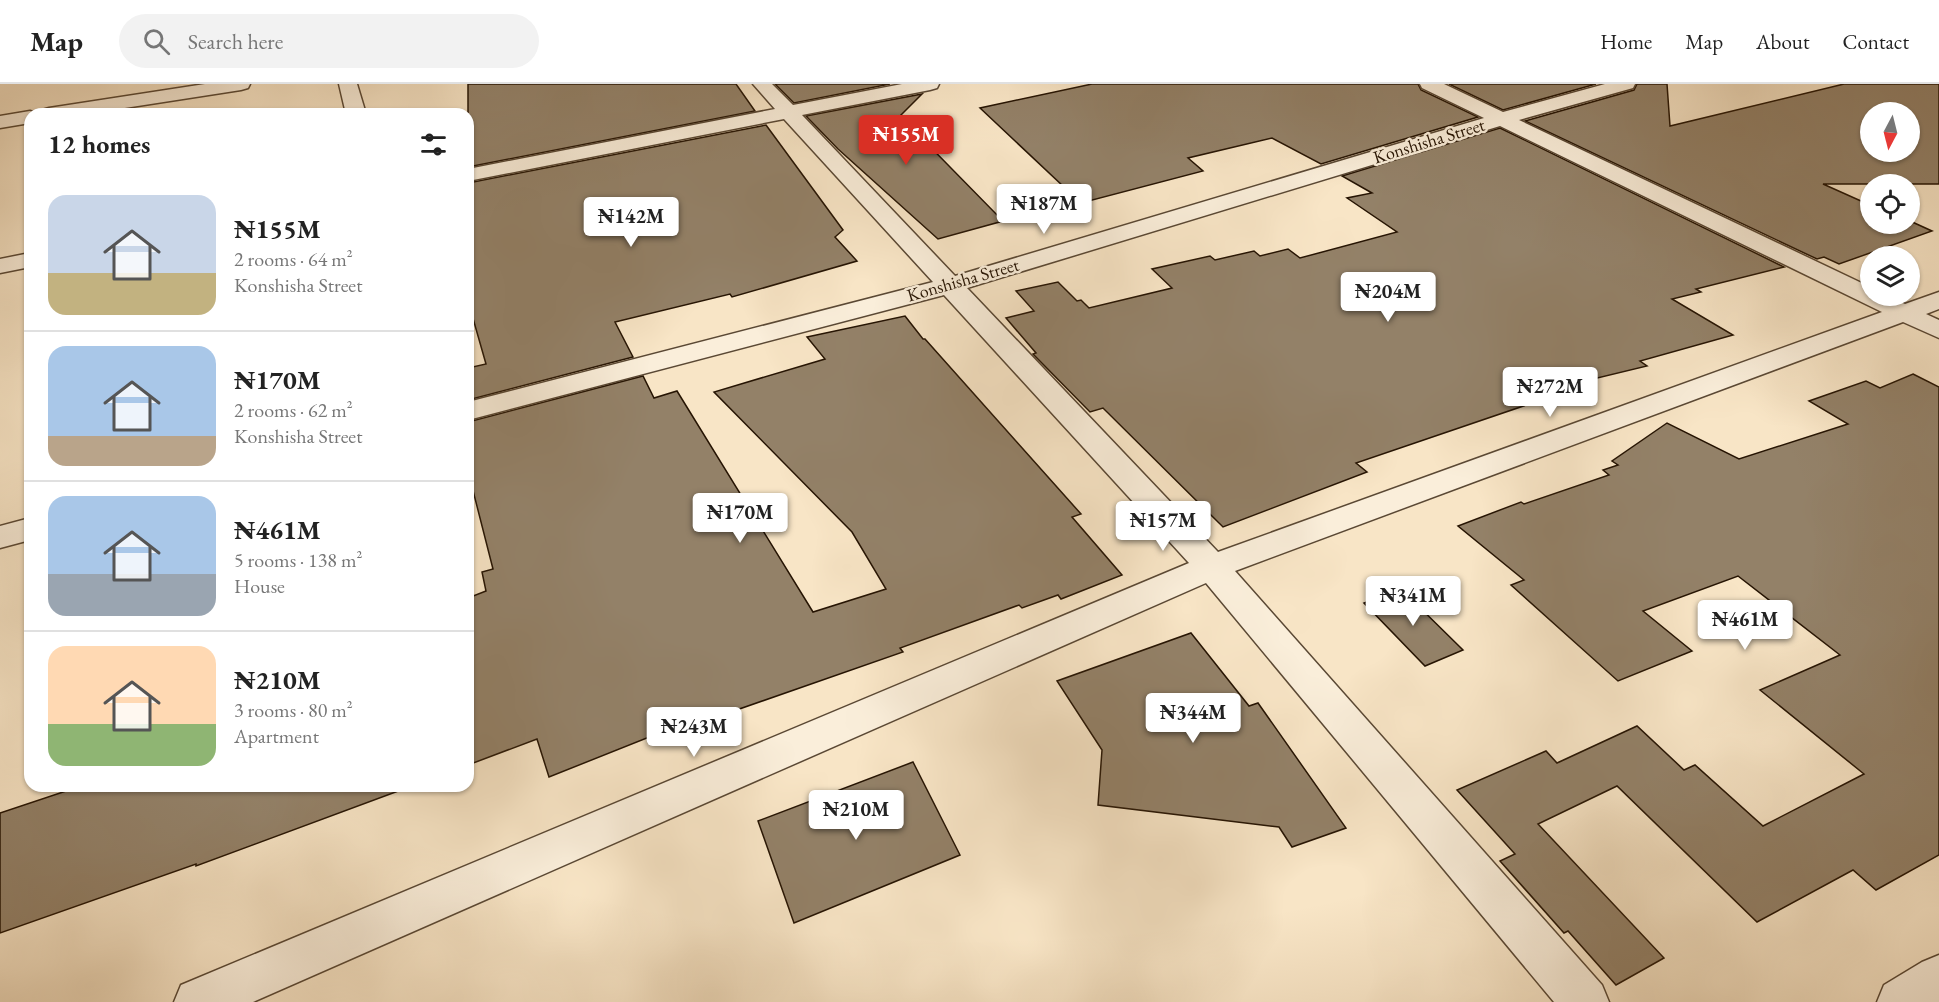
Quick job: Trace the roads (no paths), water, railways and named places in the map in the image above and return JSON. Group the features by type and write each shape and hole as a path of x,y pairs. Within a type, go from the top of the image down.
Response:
{"street":[{"path":"87,108 241,84"},
{"path":"348,84 354,108"},
{"path":"762,84 1212,567 1585,1002"},
{"path":"474,174 930,84"},
{"path":"1429,84 1504,118 1939,330"},
{"name":"Konshisha Street","path":"474,409 948,286 1504,118 1626,84"},
{"path":"0,122 24,118"},
{"path":"0,266 24,261"},
{"path":"198,1002 1212,567 1939,300"},
{"path":"0,537 24,531"},
{"path":"1901,1002 1939,978"}]}
